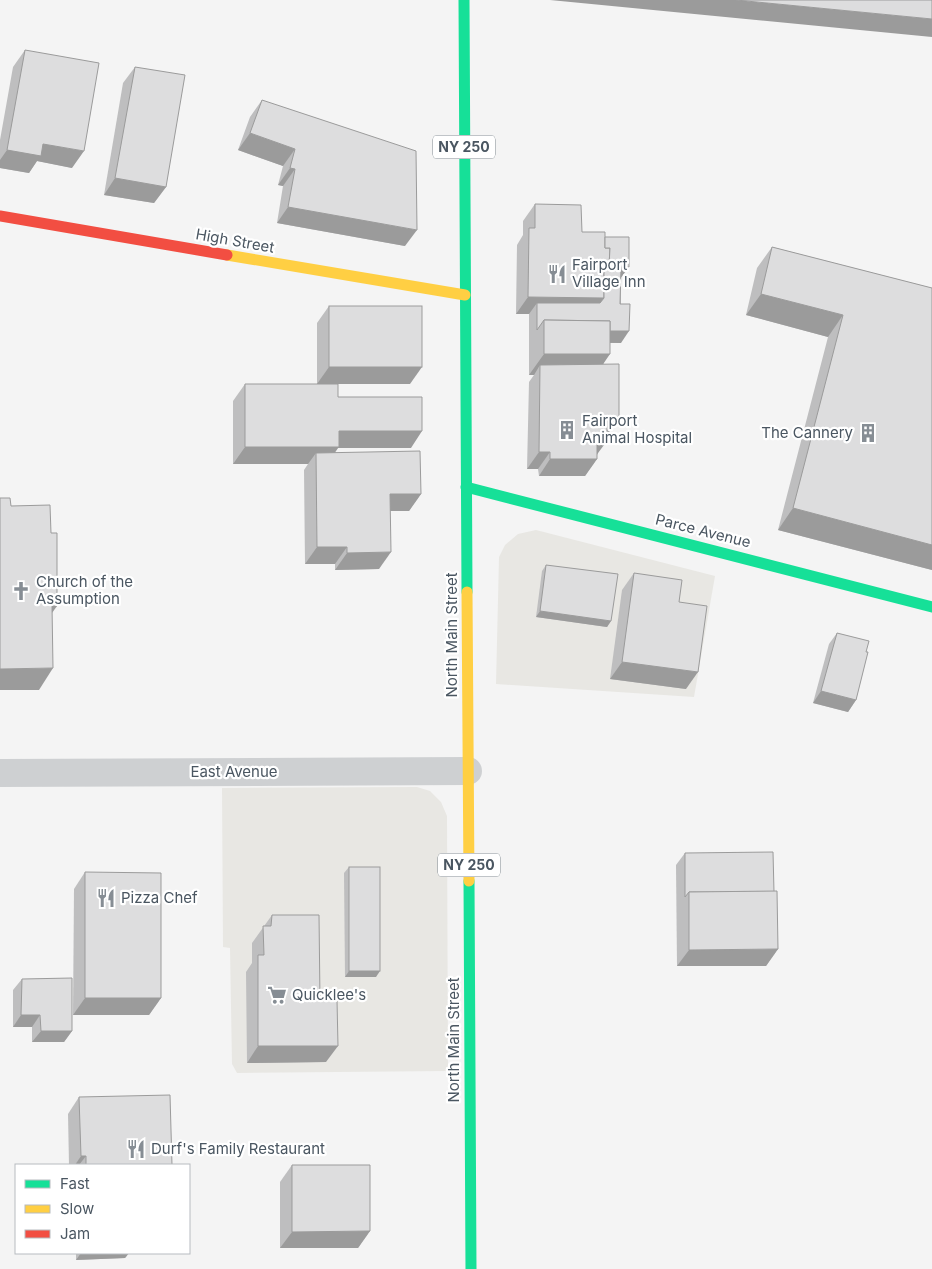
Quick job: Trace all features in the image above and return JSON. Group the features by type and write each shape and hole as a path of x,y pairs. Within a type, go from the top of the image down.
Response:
{"main road":[{"name":"North Main Street","path":"464,0 470,1269"},
{"name":"High Street","path":"0,216 465,295"},
{"name":"Parce Avenue","path":"466,487 932,607"}],"street":[{"name":"East Avenue","path":"0,773 468,771"}],"shaded area":[{"path":"536,530 715,576 694,697 496,684 499,557 505,545 518,534"},
{"path":"417,787 430,791 441,802 447,816 448,1071 237,1073 232,1064 230,948 223,947 222,788"}],"building":[{"path":"736,0 932,0 932,19"},
{"path":"25,50 99,63 84,151 43,144 41,156 7,150"},
{"path":"135,67 185,75 166,187 115,178"},
{"path":"262,100 416,151 417,230 288,207 295,169 290,168 295,149 250,133"},
{"name":"Fairport Village Inn","path":"535,204 581,205 582,232 605,232 605,248 610,248 609,266 604,266 604,298 528,297 529,228 535,228"},
{"path":"605,237 629,237 629,267 621,267 620,304 630,304 629,331 610,331 610,321 544,320 537,330 537,303 600,303 604,298 604,271 609,266 610,248 605,248"},
{"name":"The Cannery","path":"772,247 932,288 932,545 793,508 843,315 761,294"},
{"path":"329,306 422,306 422,367 329,367"},
{"path":"544,320 610,321 610,354 544,354"},
{"name":"Fairport Animal Hospital","path":"619,364 619,417 607,416 607,441 597,441 597,459 550,459 550,452 539,452 540,365"},
{"path":"245,384 338,384 338,397 422,397 422,431 339,431 339,447 245,447"},
{"path":"420,451 421,494 390,494 391,552 347,553 347,547 317,547 316,453"},
{"name":"Church of the Assumption","path":"0,498 10,498 11,506 50,505 51,533 57,533 57,606 52,606 53,668 0,669"},
{"path":"546,565 618,574 611,621 540,611"},
{"path":"634,573 682,580 679,602 707,606 698,672 622,662"},
{"path":"837,633 869,641 856,700 821,691"},
{"path":"773,852 774,892 689,892 685,897 685,853"},
{"path":"349,867 380,867 380,971 349,971"},
{"path":"85,872 161,873 161,998 85,998"},
{"path":"777,891 778,949 689,950 689,892"},
{"name":"Quicklee's","path":"272,915 319,915 320,1001 337,1000 338,1046 258,1046 258,955 264,955 263,926 271,926"},
{"path":"72,978 72,1031 41,1031 40,1015 21,1015 22,979"},
{"path":"170,1095 172,1164 86,1164 86,1156 81,1156 79,1097"},
{"path":"292,1165 370,1165 370,1231 292,1232"}],"traffic: fast":[{"path":"464,0 467,592"},
{"path":"466,487 932,607"},
{"path":"469,881 471,1269"}],"traffic: slow":[{"path":"227,255 465,295"},
{"path":"467,592 469,881"}],"traffic: jam":[{"path":"0,216 227,255"}],"place":[{"name":"Fairport Village Inn","path":"557,274"},
{"name":"Fairport Animal Hospital","path":"567,430"},
{"name":"The Cannery","path":"868,433"},
{"name":"Church of the Assumption","path":"21,591"},
{"name":"Pizza Chef","path":"106,898"},
{"name":"Quicklee's","path":"277,995"},
{"name":"Durf's Family Restaurant","path":"136,1149"}]}
